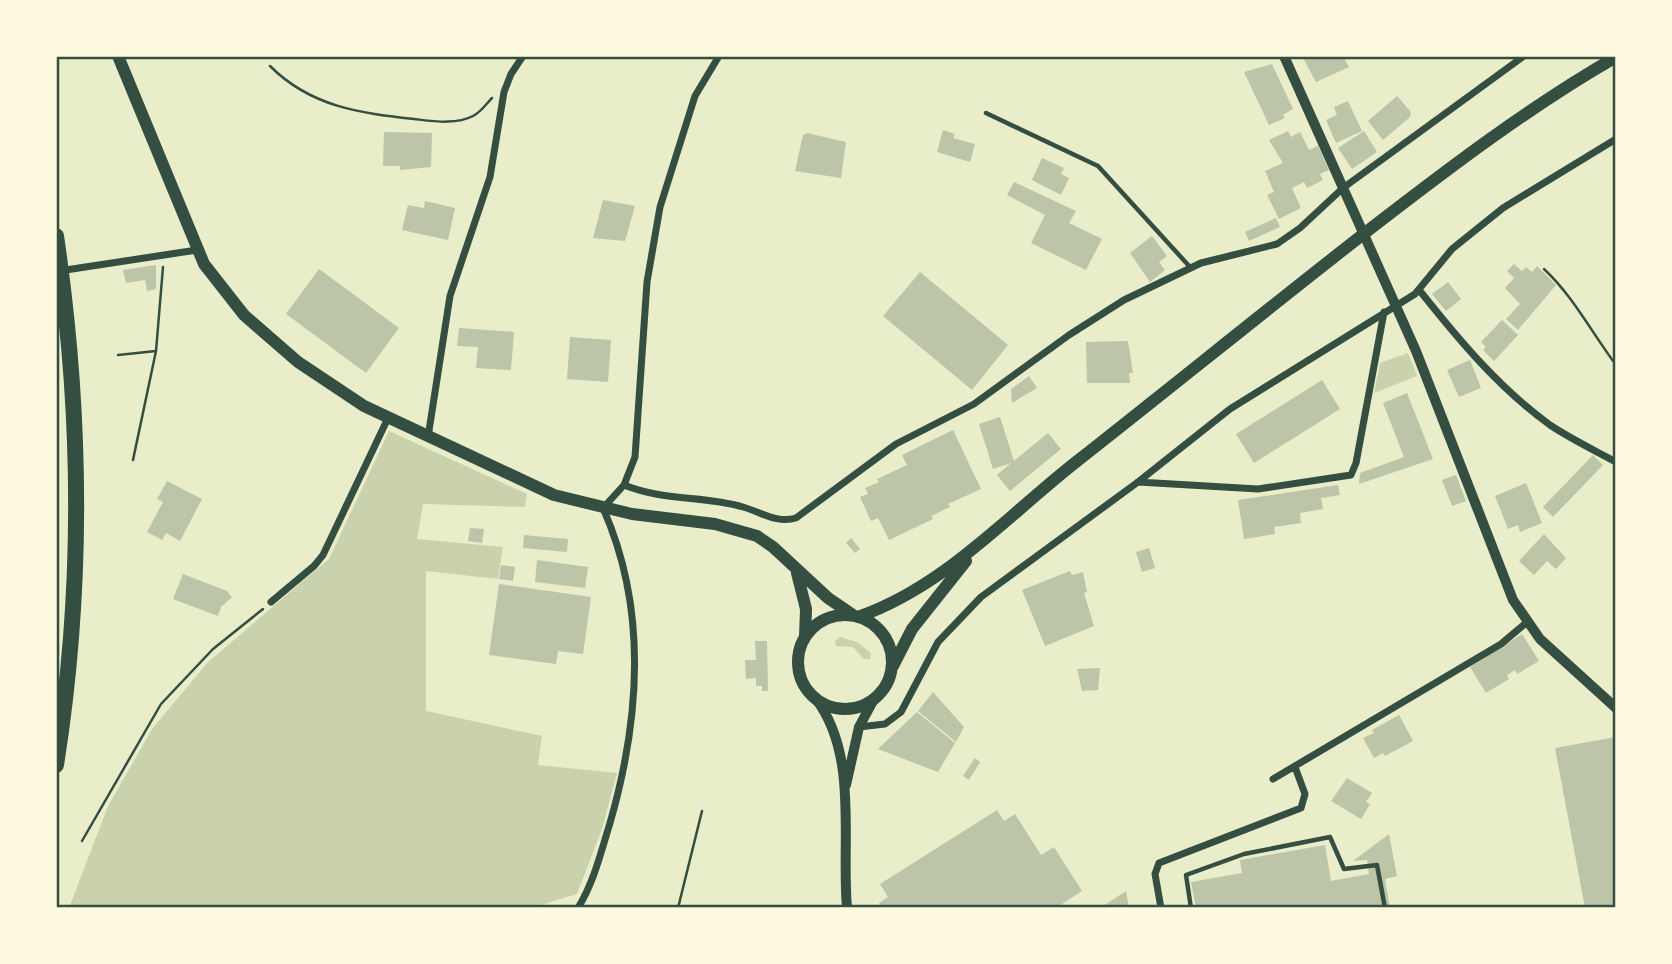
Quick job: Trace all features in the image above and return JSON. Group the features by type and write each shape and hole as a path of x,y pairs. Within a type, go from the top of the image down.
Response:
{"highway":[{"path":"56,236 72,360 78,485 75,610 56,765"}],"main road":[{"path":"118,56 197,250 230,301 278,346 334,388 388,418 545,491 603,508 746,531 773,547 795,570 855,616 873,624 886,640 892,655 892,670"},
{"path":"805,637 825,619 855,616 902,599 982,542 1046,486 1438,177 1535,107 1616,57"},
{"path":"795,570 806,609 805,637 798,663 806,689 816,699 844,709 859,707 873,701 882,692 912,629 982,542"}],"street":[{"path":"428,438 450,296 490,177 508,79 523,56"},
{"path":"578,908 593,879 623,777 634,703 634,631 630,588 622,553 603,508 624,485 637,446 647,282 660,207 695,96 719,56"},
{"path":"1284,56 1390,292 1507,587 1526,623 1616,708"},
{"path":"624,485 659,497 718,501 779,519 796,518 896,444 974,404 1096,318 1190,267 1277,244 1524,56"},
{"path":"859,727 885,724 901,712 938,642 967,608 1252,394 1420,290 1446,255 1486,220 1616,139"},
{"path":"56,271 197,250"},
{"path":"1420,290 1476,360 1533,411 1566,435 1616,462"},
{"path":"1138,482 1258,489 1351,475 1356,463 1384,312"},
{"path":"271,602 314,566 323,555 388,418"},
{"path":"1273,779 1501,644 1526,623"},
{"path":"816,699 835,734 845,795 847,908"},
{"path":"845,795 859,727 873,701"},
{"path":"1161,908 1155,874 1159,863 1301,808 1305,794 1295,767"}],"lane":[{"path":"986,113 1098,166 1190,267"},
{"path":"1191,908 1186,875 1244,854 1330,837 1344,869 1377,865 1385,908"}],"path":[{"path":"270,66 299,90 333,106 359,113 429,121 471,117 508,79"},
{"path":"132,460 156,351 164,255"},
{"path":"1544,269 1564,288 1574,307 1616,365"},
{"path":"118,355 156,351"},
{"path":"82,841 161,704 213,649 271,602"},
{"path":"678,908 702,811"}],"green space":[{"path":"1408,353 1417,376 1374,393 1380,363"},
{"path":"389,431 527,494 525,507 423,504 417,539 503,547 498,579 426,571 426,711 542,736 538,765 617,773 602,829 577,894 531,908 69,908 108,806 152,729 208,662 329,559"},
{"path":"840,637 857,642 871,653 870,659 864,659 853,647 836,646 835,641"}],"building":[{"path":"1343,56 1349,67 1316,82 1303,58"},
{"path":"1272,64 1293,109 1283,115 1285,118 1269,125 1244,72"},
{"path":"1397,96 1411,112 1410,117 1383,140 1368,121"},
{"path":"1348,101 1362,131 1336,143 1326,120 1337,115 1334,107"},
{"path":"943,130 955,134 953,138 975,144 970,162 937,152"},
{"path":"1288,131 1291,137 1300,132 1309,150 1318,146 1329,170 1320,174 1323,180 1307,188 1304,182 1292,188 1301,208 1279,219 1267,195 1274,192 1265,171 1283,163 1269,140"},
{"path":"1364,131 1377,152 1352,169 1338,148"},
{"path":"384,132 432,133 431,167 400,170 400,166 383,166"},
{"path":"807,133 846,142 841,178 795,171 803,135"},
{"path":"1042,158 1064,168 1061,174 1069,178 1061,195 1032,180"},
{"path":"1014,182 1076,211 1069,223 1102,239 1086,270 1031,243 1045,215 1007,195"},
{"path":"603,200 635,206 625,241 593,238"},
{"path":"425,201 455,208 448,240 402,230 408,205 424,208"},
{"path":"1276,218 1280,227 1249,241 1245,232"},
{"path":"1152,236 1167,256 1159,262 1165,270 1150,282 1130,253"},
{"path":"1514,264 1522,271 1526,267 1532,272 1537,266 1556,285 1518,330 1506,319 1520,304 1505,288 1514,278 1507,271"},
{"path":"156,265 156,289 147,291 145,280 126,283 123,270"},
{"path":"319,269 399,328 366,373 286,314"},
{"path":"920,272 1008,345 972,390 883,316"},
{"path":"1448,282 1461,299 1446,311 1432,294"},
{"path":"1502,320 1518,335 1494,361 1483,350 1486,347 1481,342"},
{"path":"459,328 514,332 511,370 476,368 478,347 457,346"},
{"path":"570,337 611,340 608,382 567,379"},
{"path":"1128,341 1133,373 1129,373 1130,383 1087,383 1086,342"},
{"path":"1470,360 1481,388 1459,397 1447,370"},
{"path":"1029,376 1037,388 1012,403 1011,389"},
{"path":"1322,380 1340,409 1254,463 1236,434"},
{"path":"1407,393 1433,459 1359,484 1360,473 1404,457 1383,403"},
{"path":"1000,417 1014,461 1048,433 1061,449 1010,491 997,475 1011,463 993,469 979,424"},
{"path":"953,430 981,489 948,504 950,507 931,516 933,519 889,540 878,518 871,521 860,497 868,494 865,488 879,482 877,479 907,465 902,455"},
{"path":"1593,455 1603,465 1553,517 1543,507"},
{"path":"1456,475 1466,501 1452,506 1442,480"},
{"path":"167,481 202,499 180,541 166,533 162,540 147,532 163,502 157,499"},
{"path":"1526,483 1542,523 1520,532 1518,525 1508,529 1495,496"},
{"path":"1338,485 1340,495 1321,498 1323,509 1300,513 1301,523 1274,527 1275,534 1244,539 1238,500"},
{"path":"470,528 484,529 482,543 468,541"},
{"path":"1544,534 1566,558 1556,569 1547,561 1534,575 1519,561"},
{"path":"524,535 568,539 567,552 523,548"},
{"path":"851,538 860,549 855,553 846,543"},
{"path":"1149,548 1155,568 1142,572 1136,552"},
{"path":"537,560 588,567 585,588 535,582"},
{"path":"501,565 515,567 513,581 499,579"},
{"path":"1070,571 1072,575 1083,572 1087,592 1084,593 1094,626 1045,646 1022,590"},
{"path":"183,574 227,591 232,597 221,607 218,616 173,599"},
{"path":"499,584 591,597 583,654 558,651 556,664 489,655"},
{"path":"1522,634 1539,661 1517,674 1515,670 1507,675 1509,679 1486,693 1470,667"},
{"path":"755,641 767,641 768,691 762,691 762,686 756,686 756,678 746,679 745,660 756,660"},
{"path":"1100,668 1098,690 1082,691 1077,669"},
{"path":"933,692 964,727 956,742 918,711"},
{"path":"917,712 955,743 938,772 878,749"},
{"path":"1399,715 1413,741 1385,756 1383,753 1374,758 1363,738"},
{"path":"1616,737 1616,907 1585,908 1555,748"},
{"path":"975,758 980,762 969,780 963,776"},
{"path":"1347,778 1372,793 1366,802 1370,804 1361,819 1331,801"},
{"path":"997,810 1004,821 1015,814 1041,855 1054,847 1082,891 1056,908 882,908 879,903 888,897 880,884"},
{"path":"1389,834 1397,876 1385,879 1390,908 1196,908 1191,882 1242,873 1240,860 1325,845 1331,881 1369,874 1367,860 1353,861"},
{"path":"1126,891 1129,908 1100,908"}]}
